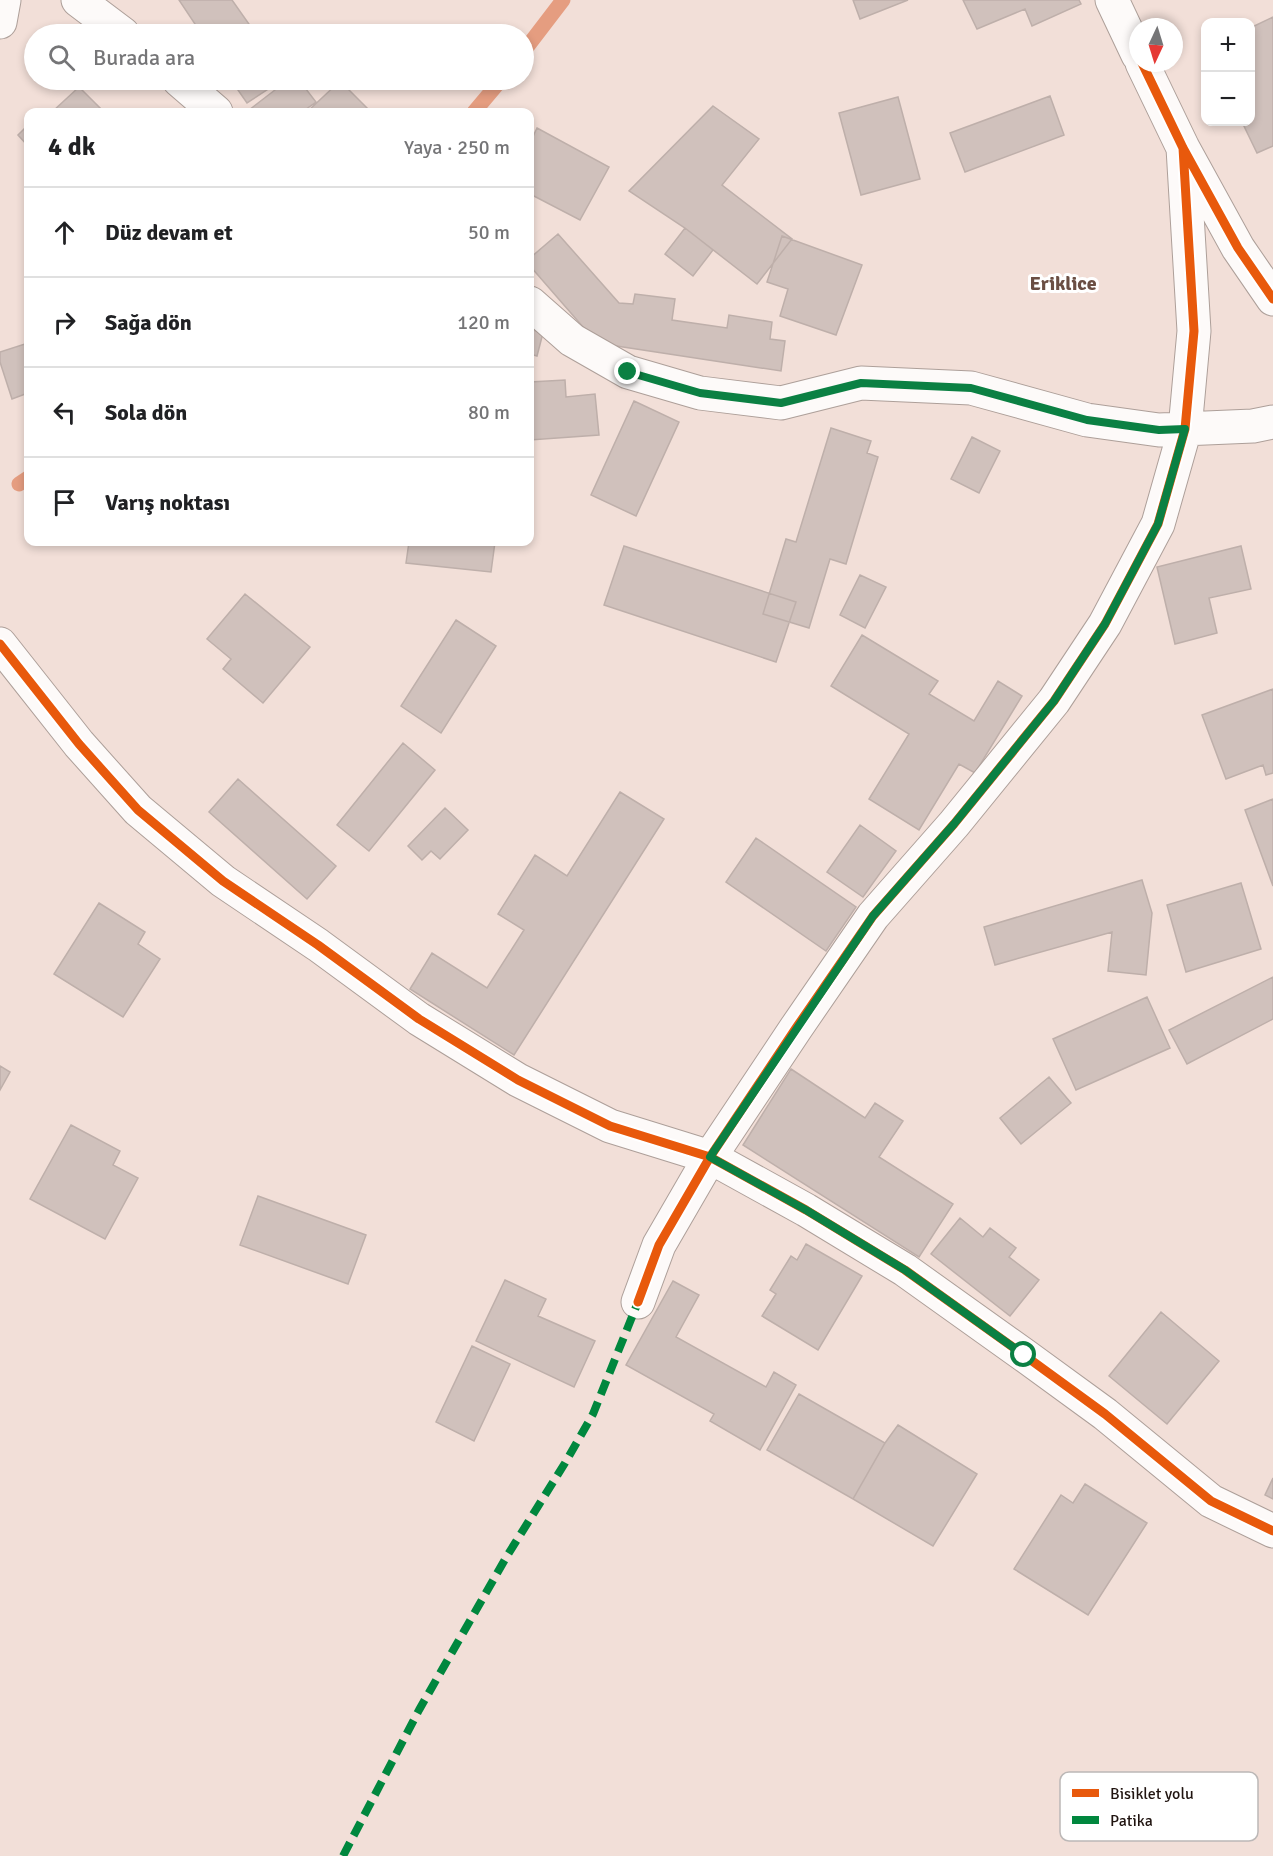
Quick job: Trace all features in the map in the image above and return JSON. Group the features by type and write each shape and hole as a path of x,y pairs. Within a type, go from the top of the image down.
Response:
{"street":[{"path":"0,22 4,0"},
{"path":"78,0 110,24"},
{"path":"1112,0 1129,36"},
{"path":"1146,72 1183,148 1238,248 1268,283"},
{"path":"191,90 211,108"},
{"path":"638,1302 659,1245 710,1157 873,916 954,824 1054,701 1099,633 1158,524 1185,429 1194,331 1183,148"},
{"path":"534,307 572,340 628,372 700,393 781,403 861,383 971,388 1087,420 1159,430 1253,426 1273,422"},
{"path":"0,644 79,744 138,810 223,881 318,945 419,1019 518,1080 610,1126 710,1157 806,1210 905,1270 1105,1414 1210,1501 1273,1531"}],"building":[{"path":"179,0 232,0 249,24 195,24"},
{"path":"853,0 908,0 860,19"},
{"path":"963,0 1079,0 1081,4 1032,26 1025,9 977,29"},
{"path":"1273,17 1273,146 1257,153 1244,126 1255,126 1255,26"},
{"path":"76,90 82,90 100,108 56,108"},
{"path":"238,90 267,90 247,103"},
{"path":"275,90 307,90 316,102 308,108 252,108"},
{"path":"330,90 349,90 367,108 311,108"},
{"path":"1050,96 1064,135 965,172 950,133"},
{"path":"898,97 920,179 861,195 839,113"},
{"path":"713,106 759,139 722,185 792,239 757,284 685,228 629,191"},
{"path":"537,128 609,167 580,220 534,196 534,134"},
{"path":"24,129 24,142 18,135"},
{"path":"685,228 713,250 693,276 665,254"},
{"path":"558,234 619,303 633,304 635,294 675,299 672,320 727,328 729,315 772,322 770,339 785,341 781,371 597,343 534,271 534,255"},
{"path":"782,236 862,265 836,335 780,316 788,289 767,282"},
{"path":"534,330 543,333 537,356 534,355"},
{"path":"24,344 24,394 12,399 0,362 0,352"},
{"path":"565,380 566,397 595,394 599,435 534,440 534,382"},
{"path":"634,401 679,422 636,516 591,495"},
{"path":"831,428 871,441 867,453 878,457 846,564 830,559 809,628 763,614 786,539 796,542"},
{"path":"972,437 1000,451 979,493 951,479"},
{"path":"408,546 494,546 491,572 406,563"},
{"path":"624,546 796,602 776,662 604,605"},
{"path":"1241,546 1251,589 1209,598 1217,633 1175,644 1157,567"},
{"path":"860,575 886,587 865,628 840,615"},
{"path":"245,594 310,647 263,703 223,669 231,659 207,639"},
{"path":"456,620 496,646 441,733 401,706"},
{"path":"862,635 938,681 929,694 974,721 998,681 1022,696 975,773 959,764 919,830 869,799 909,734 831,686"},
{"path":"1273,689 1273,773 1266,775 1263,765 1226,779 1202,715"},
{"path":"403,743 435,770 369,851 337,825"},
{"path":"238,779 336,866 307,899 209,812"},
{"path":"620,792 664,819 514,1055 410,989 432,953 487,988 524,930 498,914 535,855 567,876"},
{"path":"1273,799 1273,886 1245,810"},
{"path":"445,808 468,830 440,859 431,851 422,860 408,846"},
{"path":"860,825 896,851 863,897 827,872"},
{"path":"756,838 856,907 826,951 726,882"},
{"path":"1142,880 1152,913 1146,975 1108,971 1112,932 995,965 984,927"},
{"path":"1241,883 1261,949 1186,972 1167,905"},
{"path":"99,903 145,932 138,944 160,959 123,1017 54,974"},
{"path":"1273,977 1273,1019 1187,1064 1169,1030"},
{"path":"1147,997 1170,1048 1076,1090 1053,1039"},
{"path":"0,1066 10,1072 0,1090"},
{"path":"791,1069 865,1118 875,1103 903,1121 879,1157 953,1204 919,1257 743,1145"},
{"path":"1049,1077 1071,1103 1021,1144 1000,1118"},
{"path":"71,1125 120,1151 113,1165 138,1178 105,1239 30,1199"},
{"path":"258,1196 366,1235 348,1284 240,1245"},
{"path":"960,1218 983,1237 990,1228 1016,1248 1009,1257 1039,1280 1010,1316 931,1254"},
{"path":"806,1244 862,1276 818,1350 762,1316 776,1294 770,1290 791,1256 797,1260"},
{"path":"505,1280 546,1299 538,1316 595,1341 574,1387 476,1341"},
{"path":"673,1281 699,1295 676,1337 766,1387 774,1372 796,1385 760,1450 710,1421 714,1414 626,1365"},
{"path":"1161,1312 1219,1361 1167,1424 1109,1376"},
{"path":"472,1346 510,1364 474,1441 436,1422"},
{"path":"799,1394 885,1443 853,1499 767,1450"},
{"path":"898,1425 977,1474 933,1546 853,1499"},
{"path":"1273,1478 1273,1499 1265,1495"},
{"path":"1085,1484 1147,1523 1088,1615 1014,1569 1061,1495 1073,1503"}],"waterway":[{"path":"534,38 563,0"},
{"path":"477,108 493,90"},
{"path":"19,484 24,481"}],"marked path":[{"path":"343,1856 419,1710 507,1556 593,1414 638,1302"}],"cycle path":[{"path":"1146,72 1183,148 1238,248 1273,299"},
{"path":"638,1302 659,1245 710,1157 796,1028 873,916 954,824 1054,701 1105,624 1158,524 1185,429 1194,331 1183,148"},
{"path":"0,644 79,744 138,810 223,881 318,945 419,1019 518,1080 610,1126 710,1157 806,1210 905,1270 1024,1355 1105,1414 1211,1501 1273,1531"}],"district":[{"name":"Eriklice","path":"1063,283"}],"route":[{"path":"628,372 700,393 781,403 861,383 971,388 1087,420 1159,430 1185,429 1158,524 1105,624 1054,701 954,824 873,916 710,1157 806,1210 905,1270 1024,1355"}]}
